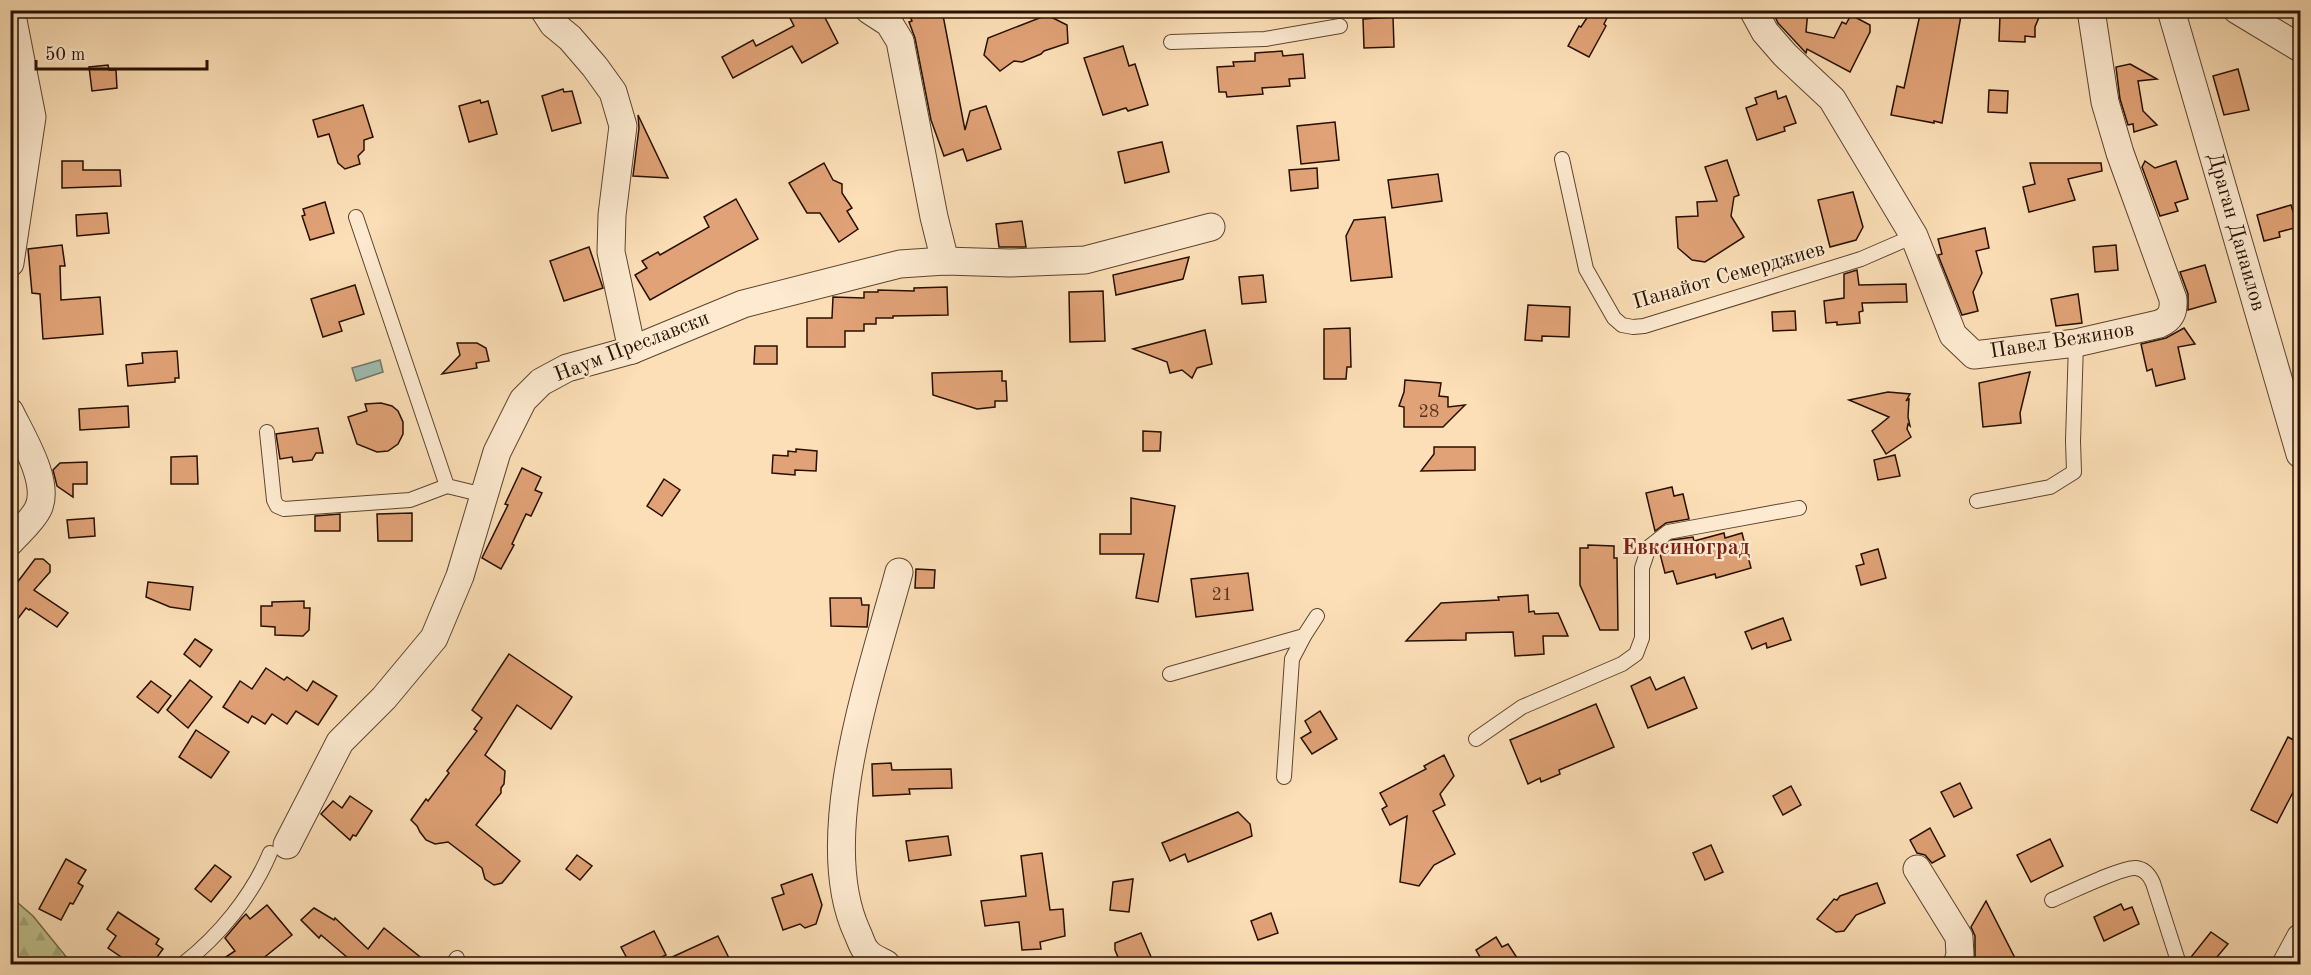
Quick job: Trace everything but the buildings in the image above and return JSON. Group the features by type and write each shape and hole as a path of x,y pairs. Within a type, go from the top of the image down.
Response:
{"street":[{"path":"10,263 32,117 11,10"},
{"path":"544,10 553,24 570,38 595,67 613,92 623,126 612,215 611,252 632,350"},
{"path":"869,10 890,23 900,41 945,261"},
{"name":"Павел Вежинов","path":"1753,10 1765,32 1785,55 1832,99 1914,236 1953,335 1974,355 2076,343 2159,324 2166,321 2174,308 2120,153 2105,102 2091,10"},
{"name":"Драган Данаилов","path":"2171,10 2301,454"},
{"path":"2236,10 2301,48"},
{"name":"Наум Преславски","path":"279,849 340,742 384,698 434,638 460,576 497,452 523,400 542,382 567,368 632,350 743,304 900,264 945,261 1011,263 1085,260 1211,227"},
{"path":"10,412 41,481 42,497 38,510 10,542"},
{"path":"886,964 867,952 851,918 842,875 843,801 858,729 900,572"},
{"path":"1917,869 1959,937 1960,955 1957,964"},
{"path":"2286,964 2301,938"}],"lane":[{"path":"1171,42 1265,39 1340,26"},
{"name":"Панайот Семерджиев","path":"1562,159 1586,269 1608,310 1622,325 1644,326 1861,260 1914,236"},
{"path":"356,217 447,486"},
{"path":"1977,501 2050,487 2074,472 2076,343"},
{"path":"267,432 274,500 284,509 410,500 447,486 484,495"},
{"path":"1476,739 1522,707 1622,664 1636,654 1642,638 1642,568 1649,547 1668,532 1799,508"},
{"path":"1284,777 1292,659 1317,616"},
{"path":"1170,674 1304,636"},
{"path":"183,964 200,951 228,919 279,849"},
{"path":"2052,900 2127,869 2143,870 2150,875 2179,964"}],"green space":[{"path":"10,896 33,916 72,964 11,964"}],"shaded area":[{"path":"380,360 383,372 356,381 352,368"}],"district":[{"name":"Евксиноград","path":"1686,548"}]}
